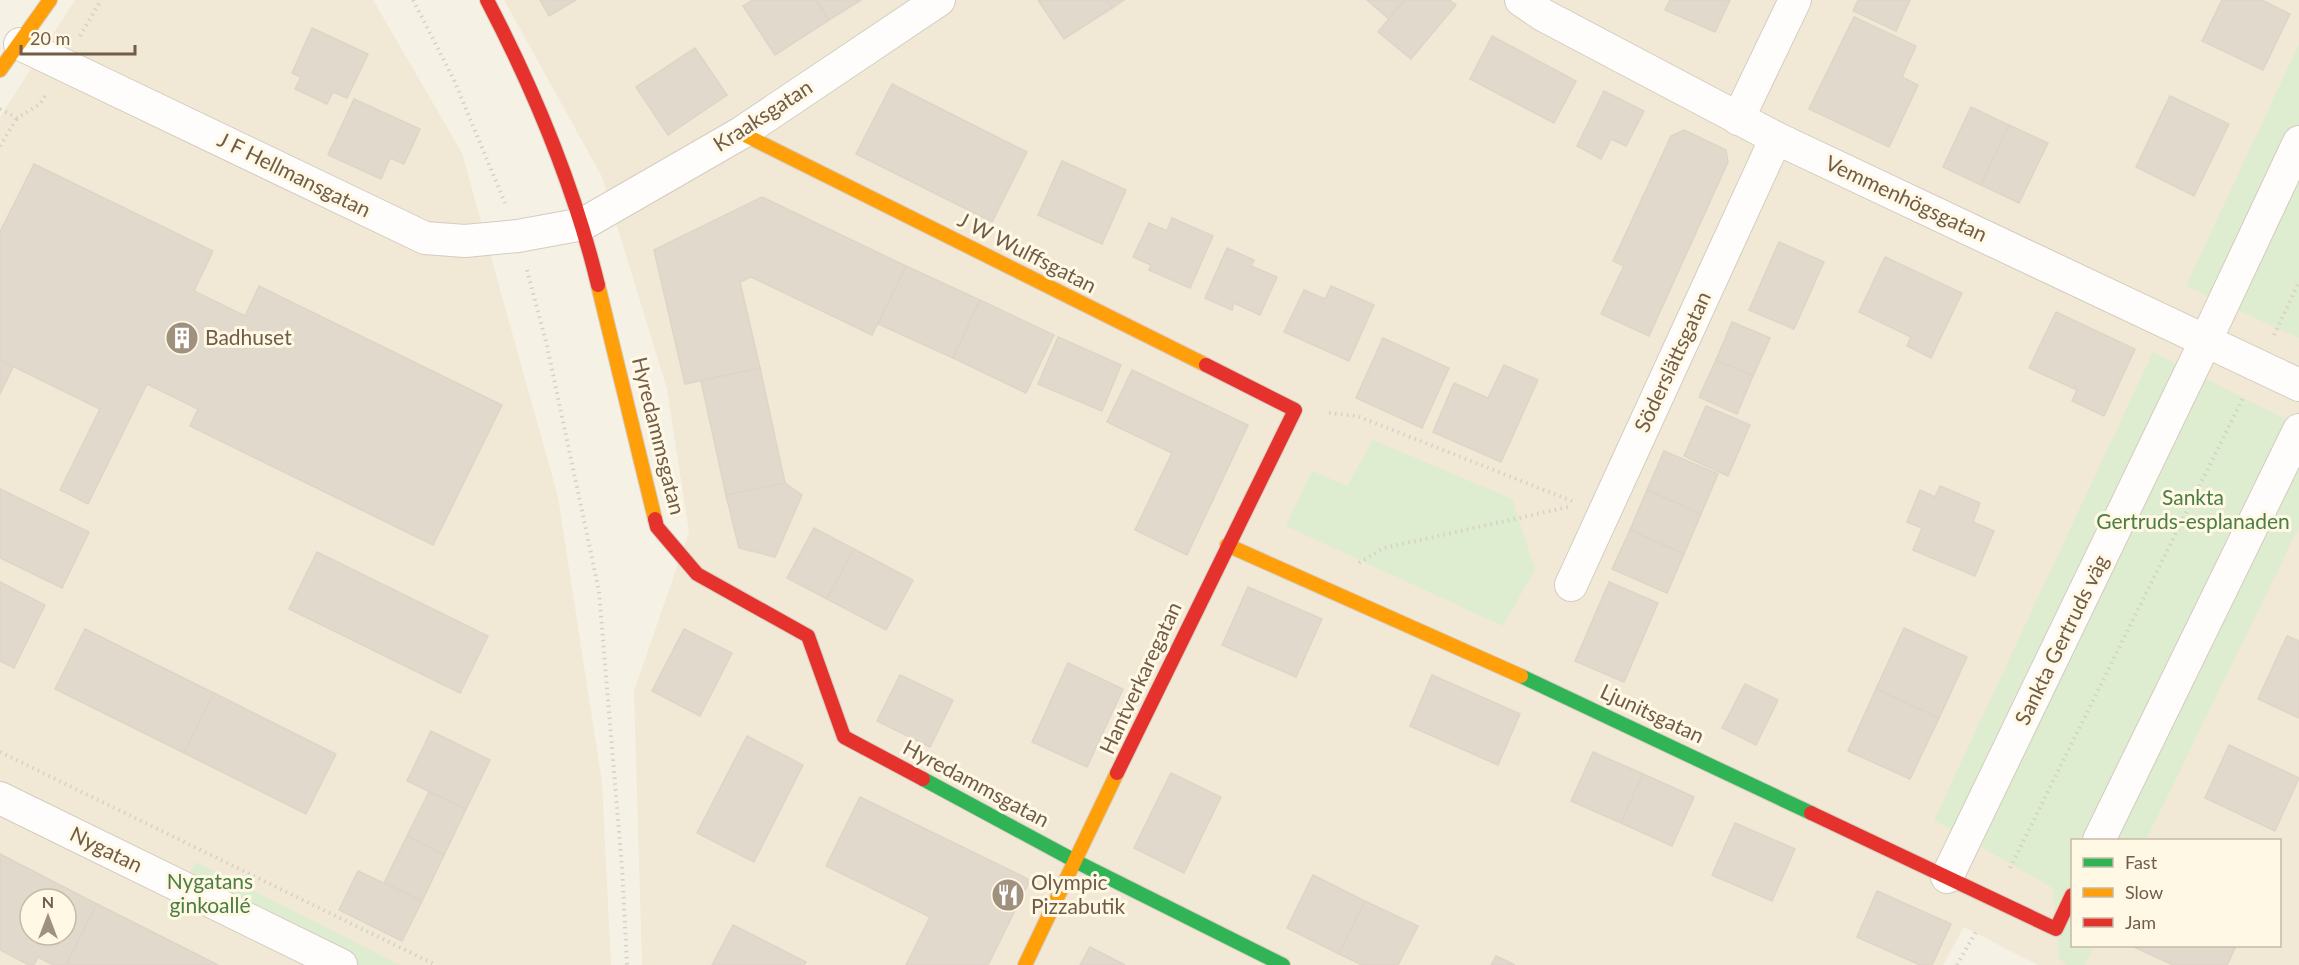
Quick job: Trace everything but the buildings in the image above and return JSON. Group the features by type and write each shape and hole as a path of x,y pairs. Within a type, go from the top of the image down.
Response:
{"street":[{"path":"0,70 50,0"},
{"name":"Hyredammsgatan","path":"487,0 521,65 583,224 657,527 698,574 808,636 844,737 1077,862 1283,965"},
{"name":"Kraaksgatan","path":"583,224 741,133 939,0"},
{"name":"Vemmenhögsgatan","path":"1521,0 1543,15 1776,138 2299,385"},
{"path":"1738,119 1795,0"},
{"name":"J F Hellmansgatan","path":"20,44 425,238 465,241 518,236 583,224"},
{"name":"J W Wulffsgatan","path":"741,133 1295,410"},
{"name":"Söderslättsgatan","path":"1571,585 1776,138"},
{"name":"Sankta Gertruds väg","path":"1947,877 2206,340 2299,141"},
{"name":"Hantverkaregatan","path":"1025,965 1077,862 1227,545 1295,410"},
{"path":"2099,839 2299,429"},
{"name":"Ljunitsgatan","path":"1227,545 1523,677 2056,929 2071,899"},
{"name":"Nygatan","path":"0,798 341,965"}],"path":[{"path":"413,0 454,80 518,236 547,346 599,591 622,868 627,965"},
{"path":"0,146 17,118"},
{"path":"1994,899 2259,367 2299,282"},
{"path":"1295,410 1357,416 1580,504 1384,548 1320,586"},
{"path":"0,752 436,965"}],"shaded area":[{"path":"75,0 373,0 462,153 558,497 602,782 611,965 0,965 0,117"},
{"path":"504,0 2299,0 2299,965 2038,965 1964,927 1943,965 642,965 634,691 689,532 667,389 602,177"}],"green space":[{"path":"2299,44 2299,338 2186,286"},
{"name":"Sankta Gertruds-esplanaden","path":"2153,352 2299,426 2299,527 2146,839 2071,839 2071,947 2094,947 2085,965 2066,965 2059,958 2053,888 1934,820"},
{"path":"1373,440 1512,499 1535,569 1503,626 1286,526 1312,471 1347,486"},
{"name":"Nygatans ginkoallé","path":"196,862 400,965 302,965 173,901"}],"traffic: fast":[{"path":"1521,676 1811,813"},
{"path":"923,779 1077,862 1283,965"}],"traffic: slow":[{"path":"0,70 50,0"},
{"path":"741,133 1206,365"},
{"path":"598,285 655,519"},
{"path":"1227,545 1521,676"},
{"path":"1025,965 1117,773"}],"traffic: jam":[{"path":"487,0 521,69 551,139 577,211 598,285"},
{"path":"1117,773 1295,410 1206,365"},
{"path":"655,519 657,527 697,574 808,636 844,737 923,779"},
{"path":"1811,813 2056,929 2071,897"}],"place":[{"name":"Badhuset","path":"182,338"},
{"name":"Olympic Pizzabutik","path":"1008,895"}]}
